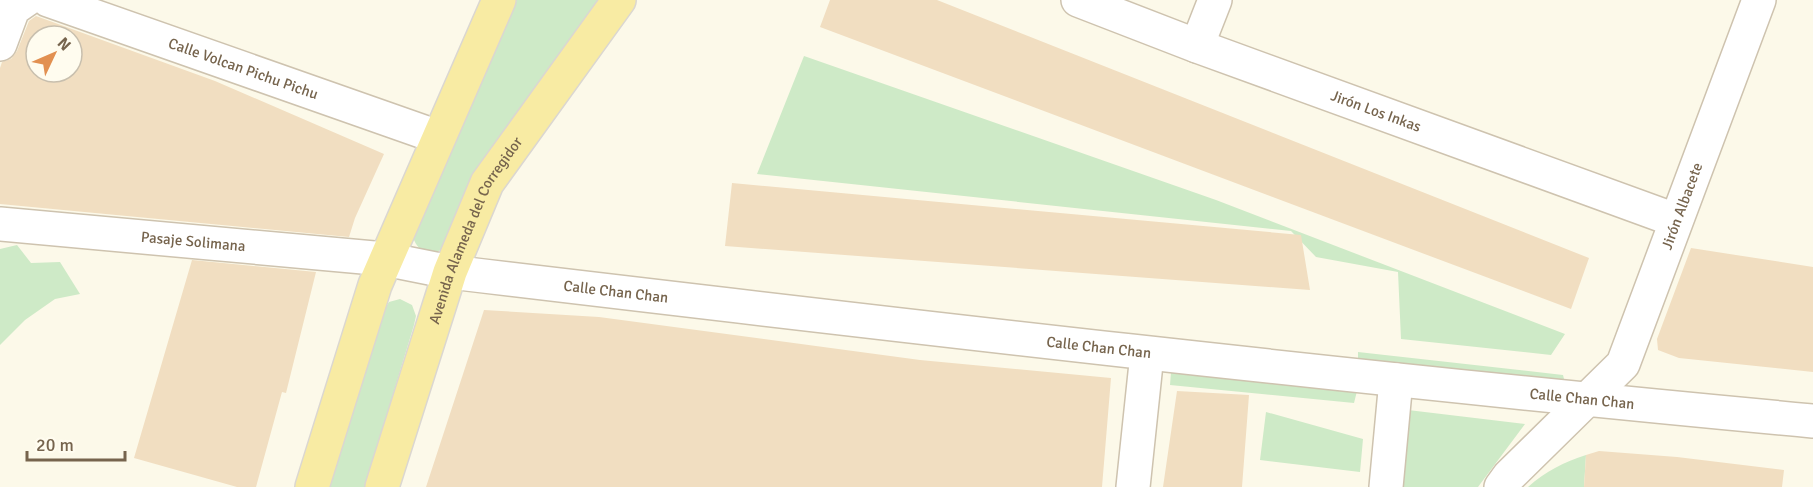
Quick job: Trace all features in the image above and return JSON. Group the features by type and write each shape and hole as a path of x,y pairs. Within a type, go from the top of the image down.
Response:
{"main road":[{"path":"312,487 368,303 385,259 499,0"},
{"name":"Avenida Alameda del Corregidor","path":"382,487 450,272 487,183 619,0"}],"street":[{"path":"0,44 13,9 26,0"},
{"name":"Calle Volcan Pichu Pichu","path":"48,0 438,137"},
{"name":"Jirón Los Inkas","path":"1078,0 1197,46 1675,220"},
{"path":"1197,46 1215,0"},
{"name":"Jirón Albacete","path":"1501,487 1509,476 1623,364 1759,0"},
{"name":"Pasaje Solimana","path":"0,224 385,259"},
{"name":"Calle Chan Chan","path":"385,259 450,272 1147,354 1813,421"},
{"path":"1133,487 1147,354"},
{"path":"1386,487 1396,380"}],"green space":[{"path":"517,0 599,0 488,153 469,186 444,248 439,251 425,252 413,237"},
{"path":"804,56 1216,200 1565,334 1551,355 1401,339 1398,272 1316,257 1291,231 757,174"},
{"path":"17,245 31,263 60,262 80,294 55,299 25,320 0,345 0,249"},
{"path":"400,299 412,305 416,316 365,487 330,487 382,313 389,302"},
{"path":"1358,352 1563,375 1565,383 1358,362"},
{"path":"1171,372 1357,391 1354,403 1170,385"},
{"path":"1408,410 1525,424 1478,487 1400,487"},
{"path":"1266,412 1363,439 1360,472 1260,460"},
{"path":"1586,455 1584,487 1528,487 1556,468"}],"building":[{"path":"830,0 937,0 1589,258 1571,309 820,27"},
{"path":"36,16 58,24 28,24"},
{"path":"84,33 215,81 384,154 355,218 349,237 0,204 0,68 2,62 11,59 24,34 24,84 84,84"},
{"path":"732,183 1301,235 1310,290 725,246"},
{"path":"1691,248 1813,267 1813,372 1679,358 1658,350 1657,339"},
{"path":"192,260 316,272 286,393 282,392 256,487 237,487 134,458"},
{"path":"484,310 599,317 920,360 1111,378 1102,487 426,487"},
{"path":"1177,391 1249,395 1242,487 1163,487"},
{"path":"1599,451 1677,457 1784,470 1782,487 1584,487 1586,455"}]}
